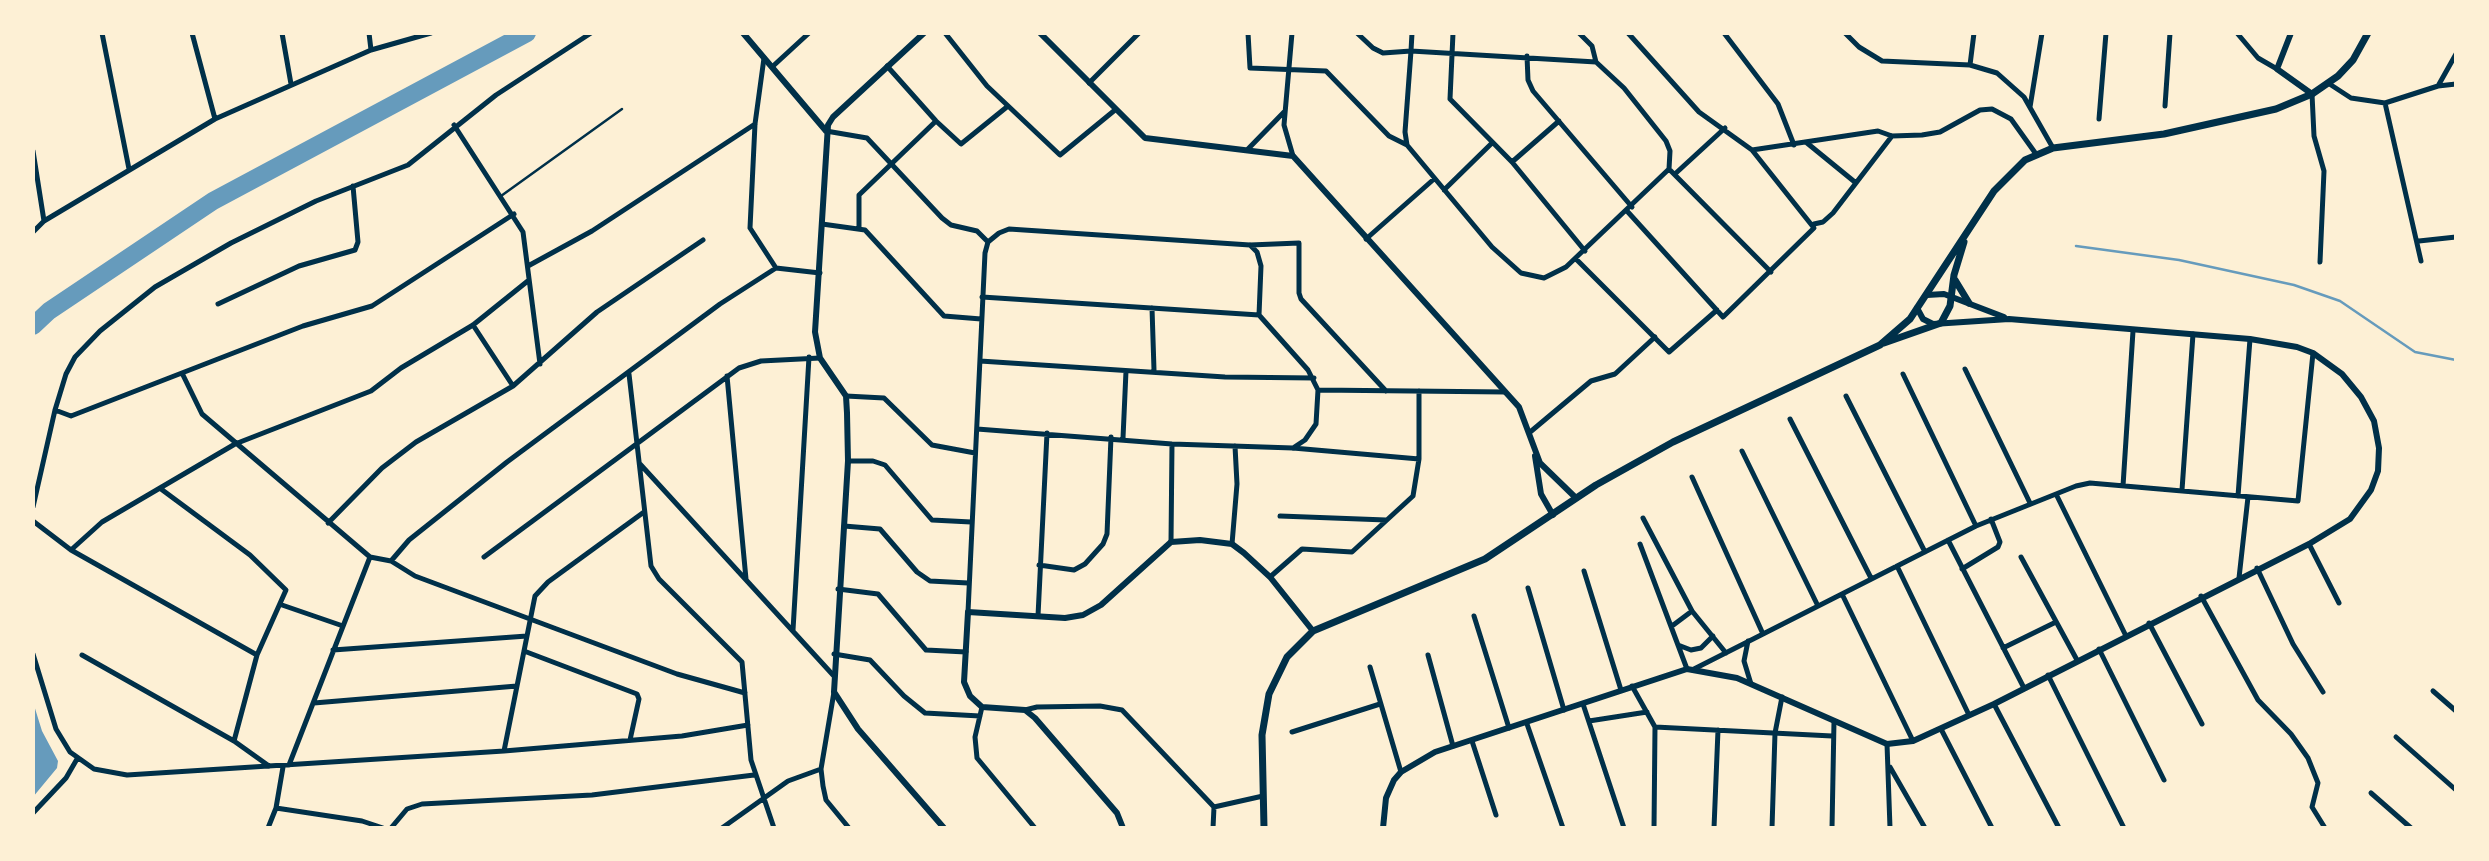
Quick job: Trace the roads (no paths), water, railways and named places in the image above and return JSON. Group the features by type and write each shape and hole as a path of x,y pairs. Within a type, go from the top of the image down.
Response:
{"main road":[{"path":"1880,345 1900,329 1927,295 2006,177 2036,154 2053,148 2164,134 2244,118 2312,94 2346,69 2368,33"},
{"path":"1264,828 1262,735 1269,694 1287,657 1313,632 1485,559 1576,498 1673,442 1880,345 1941,323 1969,230"},
{"path":"1954,275 1960,292 1969,303"}],"street":[{"path":"102,33 129,169"},
{"path":"192,33 215,119"},
{"path":"282,33 291,84"},
{"path":"369,33 371,50"},
{"path":"33,232 44,221 215,119 371,50 431,33"},
{"path":"33,507 66,374 80,351 155,287 276,220 408,165 454,125 547,59 591,33"},
{"path":"743,33 826,131 867,138 942,218 951,225 977,231 988,242"},
{"path":"772,67 809,33"},
{"path":"849,828 826,800 821,769 834,692 834,653 848,461 846,396 820,358 815,332 826,131 832,117 924,33"},
{"path":"945,33 987,86 1056,153 1062,155 1115,110"},
{"path":"1040,33 1115,110 1152,141 1248,149 1293,156"},
{"path":"1089,83 1139,33"},
{"path":"1248,33 1250,68 1290,68 1332,73 1389,136 1407,145 1511,267 1536,278 1553,276 1576,259 1670,169 1670,151 1666,141 1624,88 1596,62 1592,46 1579,33"},
{"path":"1292,33 1285,111 1286,136 1293,156 1524,416 1535,454 1541,494 1553,515"},
{"path":"1357,33 1377,51 1527,56 1596,62"},
{"path":"1407,145 1412,33"},
{"path":"1452,33 1448,87 1453,102 1512,162 1584,251"},
{"path":"1527,56 1530,87 1723,317 1813,232 1814,224 1752,150 1725,128 1699,112 1628,33"},
{"path":"1724,33 1778,104 1794,145"},
{"path":"1845,33 1859,47 1882,61 1970,65 1997,73 2007,79 2031,107 2053,148"},
{"path":"1970,65 1974,33"},
{"path":"2031,107 2042,33"},
{"path":"2099,119 2106,33"},
{"path":"2165,106 2170,33"},
{"path":"2237,33 2258,58 2312,94 2314,136 2324,171 2320,262"},
{"path":"2277,69 2291,33"},
{"path":"2438,86 2456,54"},
{"path":"764,58 755,124 750,229 776,268"},
{"path":"887,66 936,121 961,144 1008,106"},
{"path":"2328,83 2351,98 2385,103 2438,86 2456,84"},
{"path":"2385,103 2421,261"},
{"path":"1752,150 1878,131 1892,136 1940,131 1969,114 1992,109 2011,119 2036,154"},
{"path":"1248,149 1285,111"},
{"path":"859,228 859,195 936,121"},
{"path":"1512,162 1559,121"},
{"path":"527,266 592,231 755,124"},
{"path":"454,125 514,214 523,232 540,364"},
{"path":"1676,173 1725,128"},
{"path":"1814,224 1828,218 1892,136"},
{"path":"1444,190 1492,143"},
{"path":"1807,143 1856,183"},
{"path":"33,151 44,221"},
{"path":"1670,169 1771,272"},
{"path":"1366,239 1434,179"},
{"path":"218,304 299,266 357,248 353,186"},
{"path":"55,410 71,416 303,326 372,306 514,214"},
{"path":"822,224 859,228 873,238 939,312 948,317 981,319"},
{"path":"988,242 1009,229 1250,245 1299,243 1298,293 1301,299 1386,391"},
{"path":"2418,241 2456,237"},
{"path":"328,523 382,468 408,449 513,386 597,312 703,240"},
{"path":"988,242 982,297 965,689 982,707 1025,710 1037,706 1087,706 1122,710 1213,807 1213,828"},
{"path":"1250,245 1257,252 1261,266 1259,315 1314,378 1318,390 1316,424 1305,440 1293,448"},
{"path":"1576,259 1670,352 1717,310"},
{"path":"391,561 409,540 508,462 720,304 776,268 820,272"},
{"path":"71,550 102,522 235,444 370,391 401,368 473,326 529,280"},
{"path":"1927,295 1938,293 1951,296 2008,318"},
{"path":"982,297 1259,315"},
{"path":"1152,308 1154,370"},
{"path":"1690,669 1725,675 1751,684 1887,744 1913,741 1994,704 2257,568 2309,544 2350,519 2363,504 2378,471 2379,448 2374,421 2361,397 2333,367 2313,353 2250,339 2133,331 2008,318 1928,323 1919,315 1917,308"},
{"path":"473,326 513,386"},
{"path":"2123,486 2133,331"},
{"path":"2182,490 2193,334"},
{"path":"1529,433 1591,381 1615,374 1656,337"},
{"path":"2238,496 2250,339"},
{"path":"1383,828 1386,798 1401,772 1453,746 1690,669 1976,526 2030,503 2090,483 2299,499 2313,353"},
{"path":"793,631 809,357"},
{"path":"484,557 727,376 753,362 820,358"},
{"path":"980,361 1126,371 1154,370 1225,377 1314,378"},
{"path":"1965,369 2030,503"},
{"path":"1123,438 1126,371"},
{"path":"182,373 202,414 370,557 391,561 415,576 677,674 745,694"},
{"path":"629,374 649,560 659,579 740,660 754,775 775,828"},
{"path":"1903,374 1976,526"},
{"path":"727,376 746,579"},
{"path":"1318,390 1505,392"},
{"path":"1270,577 1302,549 1352,552 1416,492 1419,391"},
{"path":"846,396 884,398 932,445 975,453"},
{"path":"1846,396 1925,552"},
{"path":"1790,419 1871,578"},
{"path":"977,429 1123,438 1172,444 1293,448 1419,459"},
{"path":"1038,616 1047,433"},
{"path":"1039,565 1074,570 1085,564 1103,544 1107,534 1111,438"},
{"path":"1171,542 1172,444"},
{"path":"1232,544 1237,484 1235,446"},
{"path":"1742,451 1817,604"},
{"path":"1535,454 1547,472 1576,498"},
{"path":"848,461 873,460 886,465 933,520 971,522"},
{"path":"640,464 833,675"},
{"path":"1537,477 1547,472"},
{"path":"1692,477 1763,634"},
{"path":"161,489 250,555 282,584 286,594 257,655 234,741"},
{"path":"2056,494 2126,636"},
{"path":"2239,578 2248,497"},
{"path":"503,751 535,596 540,589 645,512"},
{"path":"1280,516 1386,520"},
{"path":"1643,518 1692,611 1726,653"},
{"path":"1962,569 1998,547 2000,542 1992,519"},
{"path":"33,521 71,550 257,655"},
{"path":"844,526 880,529 917,572 930,581 968,583"},
{"path":"968,612 1065,618 1091,612 1171,542 1189,540 1232,544 1270,577 1313,632"},
{"path":"1948,540 2024,688"},
{"path":"1640,544 1678,645 1690,669"},
{"path":"2309,544 2339,603"},
{"path":"2021,556 2077,660"},
{"path":"268,828 276,808 286,766 314,703 370,557"},
{"path":"1897,566 1969,715"},
{"path":"2257,568 2293,644 2323,692"},
{"path":"1584,571 1621,690"},
{"path":"1528,588 1564,710"},
{"path":"838,589 878,594 926,650 965,652"},
{"path":"1842,594 1913,741"},
{"path":"2202,596 2258,700 2291,734 2308,758 2318,783 2312,807 2325,828"},
{"path":"282,605 343,626"},
{"path":"1672,626 1692,611"},
{"path":"1474,616 1509,728"},
{"path":"2003,648 2056,622"},
{"path":"2149,623 2202,724"},
{"path":"333,650 527,636"},
{"path":"1678,645 1691,650 1701,649 1713,636"},
{"path":"1748,641 1744,662 1751,684"},
{"path":"2099,649 2164,780"},
{"path":"524,651 635,692 639,699 630,740"},
{"path":"834,653 870,660 904,696 925,713 980,716"},
{"path":"33,654 56,729 77,759 94,769 127,775 503,751 630,740 748,725"},
{"path":"82,655 234,741 269,767"},
{"path":"1428,655 1453,746"},
{"path":"1370,667 1401,772"},
{"path":"2048,676 2124,828"},
{"path":"314,703 517,686"},
{"path":"1632,686 1655,727 1654,828"},
{"path":"2432,691 2456,711"},
{"path":"834,692 858,729 944,828"},
{"path":"1772,828 1774,733 1782,697"},
{"path":"1292,732 1380,704"},
{"path":"1583,704 1624,828"},
{"path":"1994,704 2059,828"},
{"path":"982,707 975,737 979,764 1035,828"},
{"path":"1025,710 1044,727 1117,813 1123,828"},
{"path":"1589,721 1647,712"},
{"path":"1832,828 1834,721"},
{"path":"1527,724 1563,828"},
{"path":"1655,727 1832,736"},
{"path":"1941,729 1992,828"},
{"path":"1714,828 1718,730"},
{"path":"2396,737 2456,790"},
{"path":"1472,741 1496,815"},
{"path":"1887,744 1890,767 1890,828"},
{"path":"33,813 66,778 77,759"},
{"path":"1890,767 1907,791 1925,828"},
{"path":"722,828 788,782 821,769"},
{"path":"391,828 407,808 422,804 592,795 754,775"},
{"path":"2371,793 2411,828"},
{"path":"1213,807 1263,796"},
{"path":"276,808 362,821 383,828"}],"lane":[{"path":"501,196 622,109"}],"water":[{"path":"33,702 42,731 58,761 57,768 33,797"}],"waterway":[{"path":"33,326 49,311 213,201 527,33"},
{"path":"2076,246 2179,260 2294,285 2340,301 2415,352 2456,360"}]}
